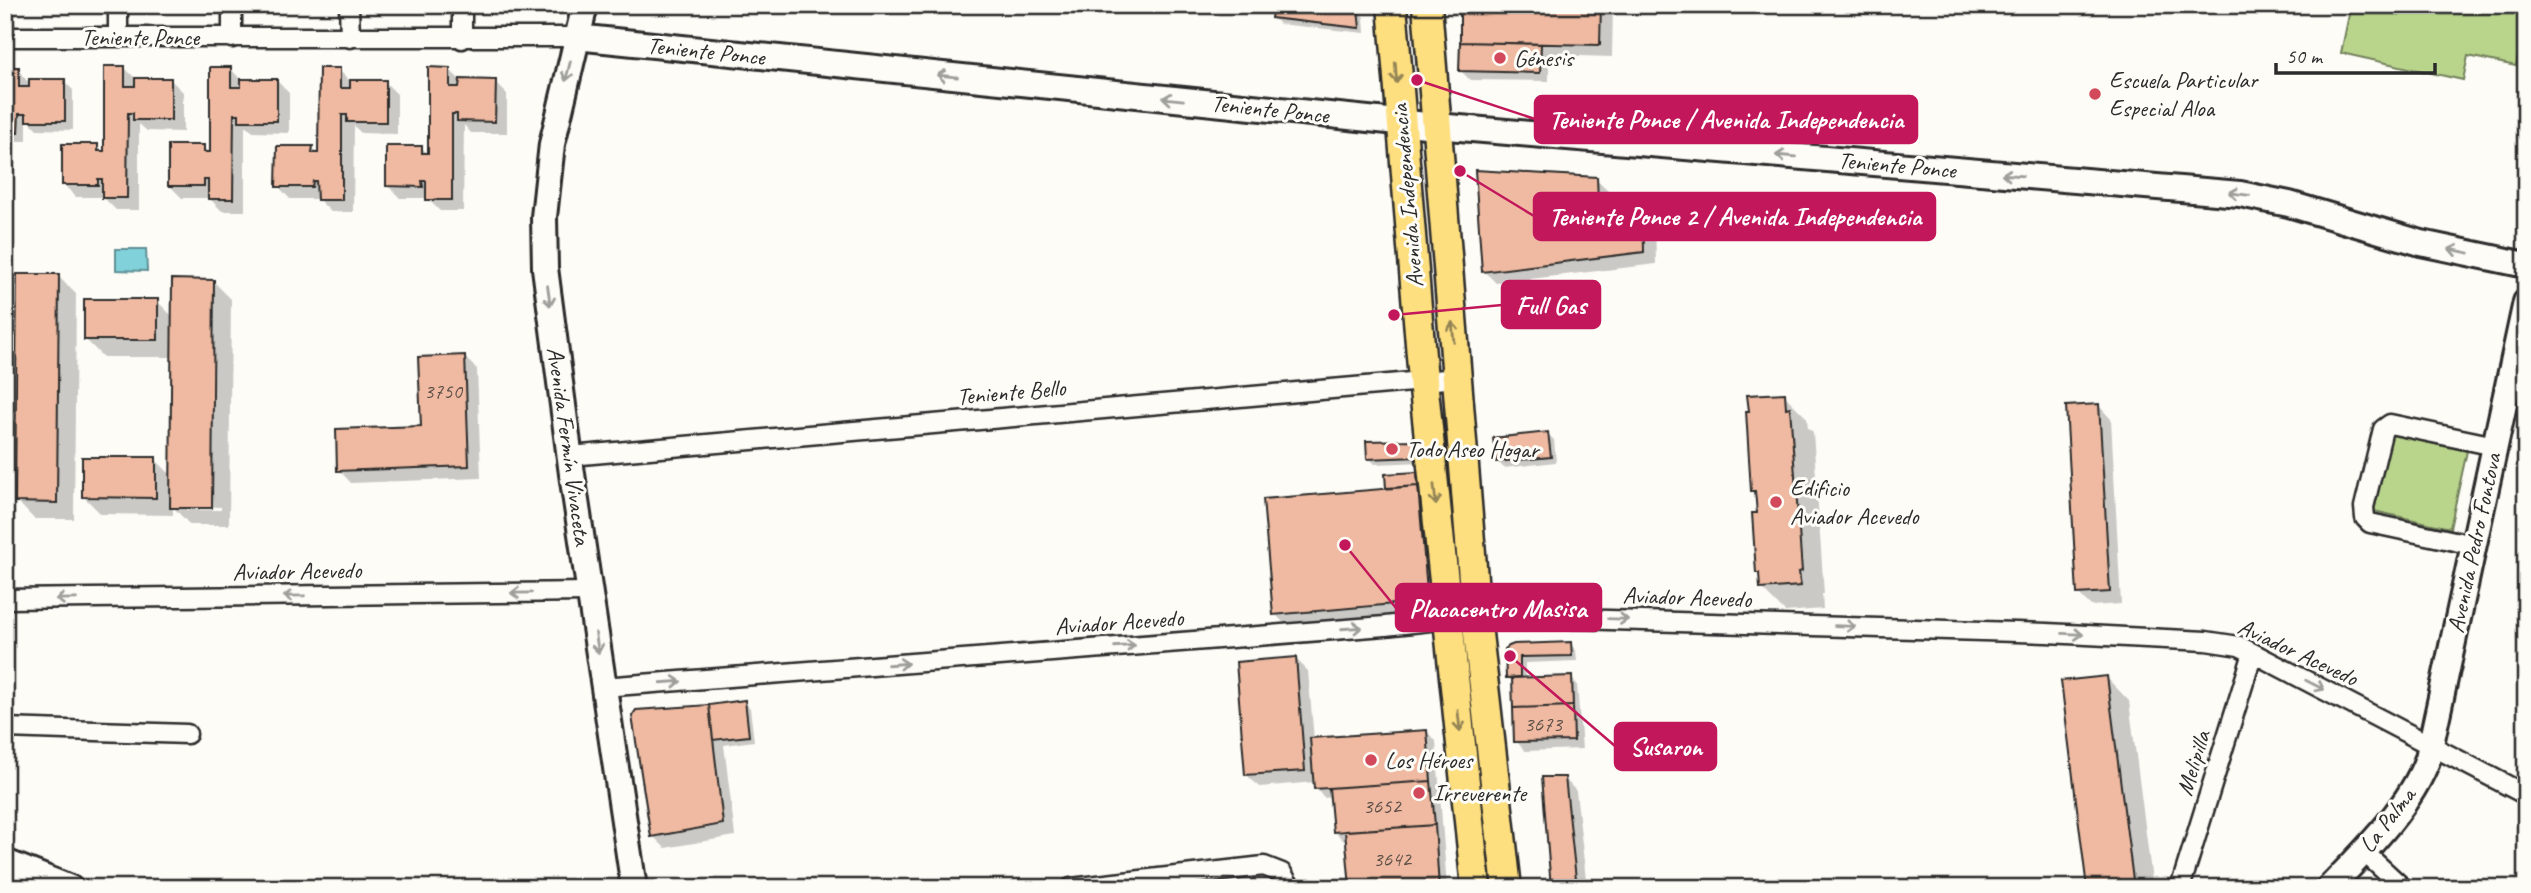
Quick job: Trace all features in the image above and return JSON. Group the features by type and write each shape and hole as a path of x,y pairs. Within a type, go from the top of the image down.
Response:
{"main road":[{"name":"Avenida Independencia","path":"1392,5 1423,380 1476,888"},
{"name":"Avenida Independencia","path":"1427,5 1476,616 1507,888"}],"street":[{"path":"118,5 118,37"},
{"path":"232,5 232,38"},
{"path":"349,5 350,38"},
{"path":"462,5 462,39"},
{"name":"Avenida Fermín Vivaceta","path":"585,5 552,144 544,240 545,268 589,592 634,888"},
{"name":"Teniente Ponce","path":"5,37 576,37 1436,126 2239,194 2289,204 2421,243 2526,265"},
{"name":"Avenida Pedro Fontova","path":"2430,744 2526,302"},
{"name":"Teniente Bello","path":"570,456 1457,378"},
{"path":"2473,545 2370,523 2365,518 2364,507 2383,429 2390,424 2495,446"},
{"name":"Aviador Acevedo","path":"5,599 589,592"},
{"name":"Aviador Acevedo","path":"603,687 1371,627 1476,616 2140,638 2226,643 2253,653 2526,794"},
{"name":"Melipilla","path":"2180,888 2253,653"},
{"path":"5,728 187,734"},
{"name":"La Palma","path":"2329,888 2364,852 2416,786 2428,758 2430,744"},
{"path":"2364,852 2403,888"},
{"path":"5,862 70,888"},
{"path":"1072,888 1257,866 1277,870 1287,878 1291,888"}],"green space":[{"path":"2351,5 2526,5 2526,21 2516,66 2468,56 2463,80 2341,53"},
{"path":"2391,434 2467,451 2450,528 2374,511"}],"water":[{"path":"116,249 146,249 147,271 116,270"}],"building":[{"path":"1273,5 1319,5 1358,9 1360,28 1271,18"},
{"path":"1460,5 1601,5 1600,45 1460,42"},
{"name":"Génesis","path":"1460,42 1541,44 1540,73 1459,71"},
{"path":"104,66 125,66 125,86 135,86 135,78 171,78 171,120 133,120 133,113 128,113 127,198 102,198 102,179 98,179 98,185 62,185 62,144 98,144 98,151 104,151"},
{"path":"5,67 19,67 19,87 29,87 29,79 65,79 65,121 26,121 26,114 19,114 18,133 5,133"},
{"path":"210,67 231,67 231,87 241,87 241,79 277,79 277,121 239,121 239,114 234,114 233,199 208,199 208,180 204,180 204,186 168,186 168,145 204,145 204,152 210,152"},
{"path":"428,67 450,68 450,87 459,87 460,79 496,80 495,122 457,121 457,114 452,114 452,200 426,200 426,181 422,181 423,187 386,186 386,146 422,146 422,153 428,153"},
{"path":"319,68 340,68 340,88 350,88 350,80 386,80 386,122 347,122 347,115 342,115 342,200 317,200 316,181 313,181 312,187 276,187 277,146 313,146 312,153 318,153"},
{"path":"1475,170 1597,177 1598,201 1643,199 1644,252 1482,272"},
{"path":"17,274 59,274 57,503 15,502"},
{"path":"172,279 214,280 212,508 170,508"},
{"path":"84,299 158,299 158,340 84,340"},
{"path":"465,355 469,466 337,471 336,429 421,426 418,357"},
{"name":"Edificio Aviador Acevedo","path":"1785,393 1786,408 1790,407 1801,586 1760,589 1759,573 1756,573 1752,513 1757,513 1755,491 1751,491 1747,395"},
{"path":"2099,404 2110,592 2077,594 2066,406"},
{"path":"1548,432 1551,457 1496,462 1493,438"},
{"name":"Todo Aseo Hogar","path":"1417,440 1418,457 1367,459 1366,441"},
{"path":"82,457 156,457 156,498 82,497"},
{"path":"1417,472 1418,486 1386,488 1385,474"},
{"path":"1418,486 1427,590 1416,602 1273,615 1263,499"},
{"path":"1571,642 1572,656 1520,657 1520,677 1506,678 1505,649 1509,646"},
{"path":"1296,657 1305,771 1245,775 1236,662"},
{"path":"1572,676 1573,706 1513,708 1512,678"},
{"path":"2107,676 2134,888 2087,888 2061,681"},
{"path":"745,700 749,736 713,740 709,705"},
{"path":"709,705 723,824 651,837 632,716 636,710"},
{"path":"1573,706 1574,741 1514,742 1513,708"},
{"name":"Los Héroes","path":"1427,730 1431,781 1314,789 1310,738"},
{"path":"1542,777 1565,777 1577,888 1551,888"},
{"path":"1431,781 1435,825 1333,832 1329,788"},
{"path":"1435,825 1439,888 1350,888 1345,831"}],"place":[{"name":"Génesis","path":"1500,58"},
{"name":"Teniente Ponce / Avenida Independencia","path":"1417,80"},
{"name":"Escuela Particular Especial Aloa","path":"2095,94"},
{"name":"Teniente Ponce 2 / Avenida Independencia","path":"1460,171"},
{"name":"Full Gas","path":"1394,315"},
{"name":"Todo Aseo Hogar","path":"1392,449"},
{"name":"Edificio Aviador Acevedo","path":"1776,502"},
{"name":"Placacentro Masisa","path":"1345,545"},
{"name":"Susaron","path":"1510,656"},
{"name":"Los Héroes","path":"1371,760"},
{"name":"Irreverente","path":"1419,793"}]}
